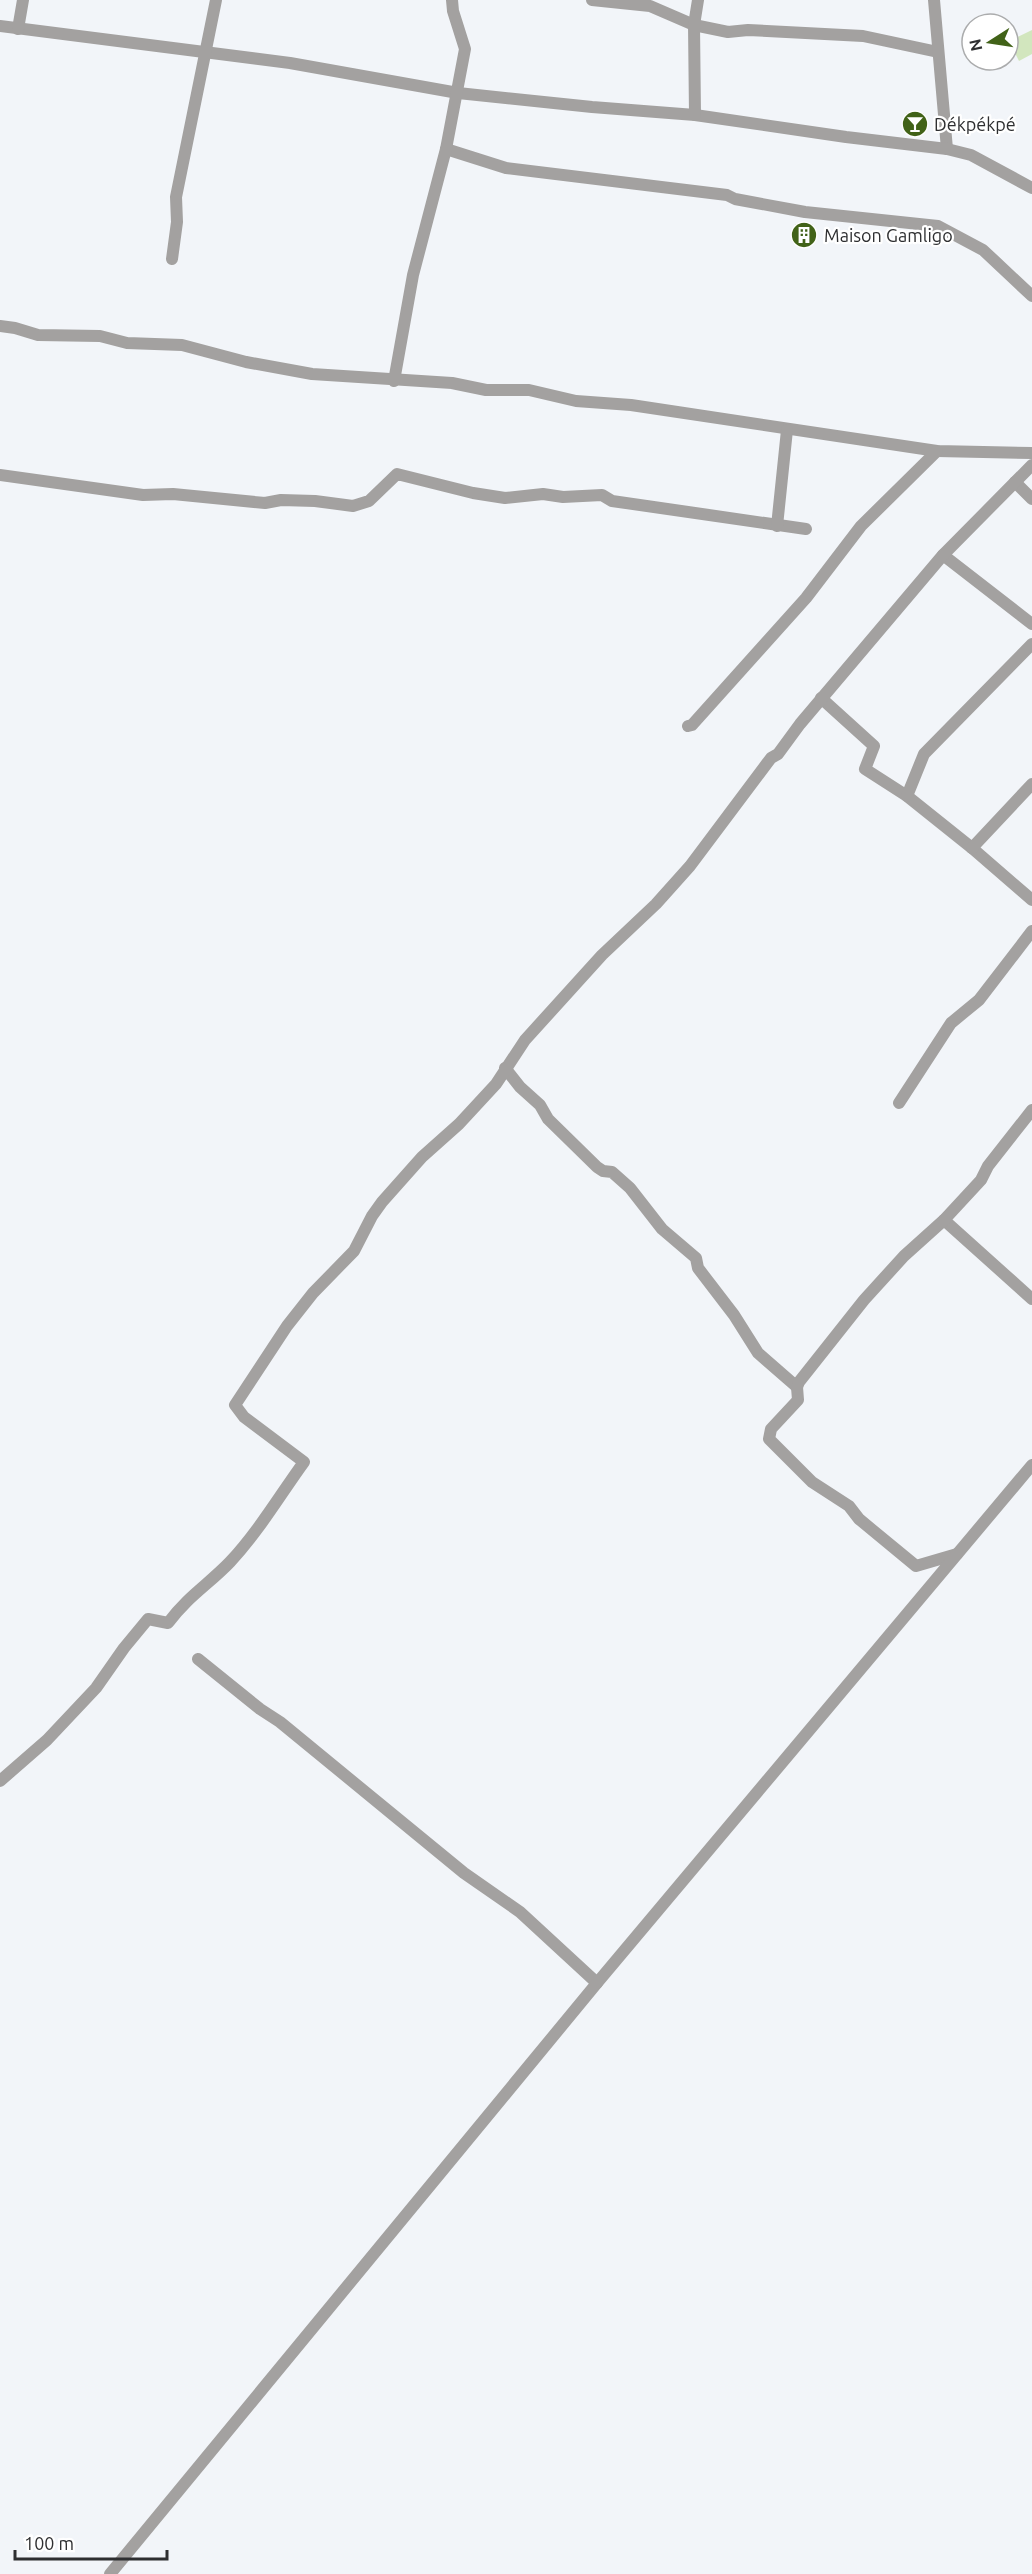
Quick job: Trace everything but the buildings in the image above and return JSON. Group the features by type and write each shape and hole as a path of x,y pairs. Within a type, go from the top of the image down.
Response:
{"street":[{"path":"18,29 23,0"},
{"path":"172,260 177,222 176,197 216,0"},
{"path":"394,381 413,275 446,149 465,49 453,11 452,0"},
{"path":"592,0 650,6 694,24 728,32 748,30 879,38 938,52"},
{"path":"695,115 694,24 698,0"},
{"path":"934,0 947,149"},
{"path":"0,26 290,63 458,93 695,115 947,149 971,154 1032,188"},
{"path":"446,149 506,168 727,195 735,199 805,212 938,226 983,250 1032,296"},
{"path":"0,326 15,328 38,336 100,336 127,343 182,345 246,362 312,375 452,383 486,390 529,390 576,401 631,405 937,451 1032,453"},
{"path":"777,526 787,430"},
{"path":"688,726 692,725 806,598 861,526 937,451"},
{"path":"0,1781 47,1740 96,1688 148,1619 168,1623 182,1604 230,1563 268,1517 280,1495 304,1462 244,1417 235,1405 287,1326 313,1293 354,1251 382,1202 422,1157 459,1125 496,1084 525,1040 602,955 656,904 690,866 735,804 771,758 778,754 821,698 943,555 1032,465"},
{"path":"0,475 143,495 172,494 265,503 281,500 315,501 353,506 369,501 397,474 494,496 603,495 612,501 806,529"},
{"path":"1015,482 1032,499"},
{"path":"943,555 1032,624"},
{"path":"907,796 924,754 1032,644"},
{"path":"821,698 874,746 865,769 907,796 1032,900"},
{"path":"972,848 1032,784"},
{"path":"899,1103 951,1023 979,1000 1032,931"},
{"path":"505,1068 520,1087 540,1105 548,1119 560,1131 597,1167 603,1171 612,1172 630,1188 662,1229 696,1258 698,1268 734,1315 758,1353 797,1387"},
{"path":"933,1583 859,1519 849,1506 812,1482 769,1439 771,1429 798,1400 797,1387 864,1300 904,1256 944,1220 981,1180 988,1166 1032,1110"},
{"path":"944,1220 1032,1299"},
{"path":"110,2574 597,1983 1032,1465"},
{"path":"916,1566 957,1554"},
{"path":"198,1659 260,1709 280,1722 455,1866 520,1912 597,1983"}],"green space":[{"path":"1032,30 1032,54 1020,60 1020,36"}],"place":[{"name":"Dékpékpé","path":"915,124"},
{"name":"Maison Gamligo","path":"804,235"}]}
